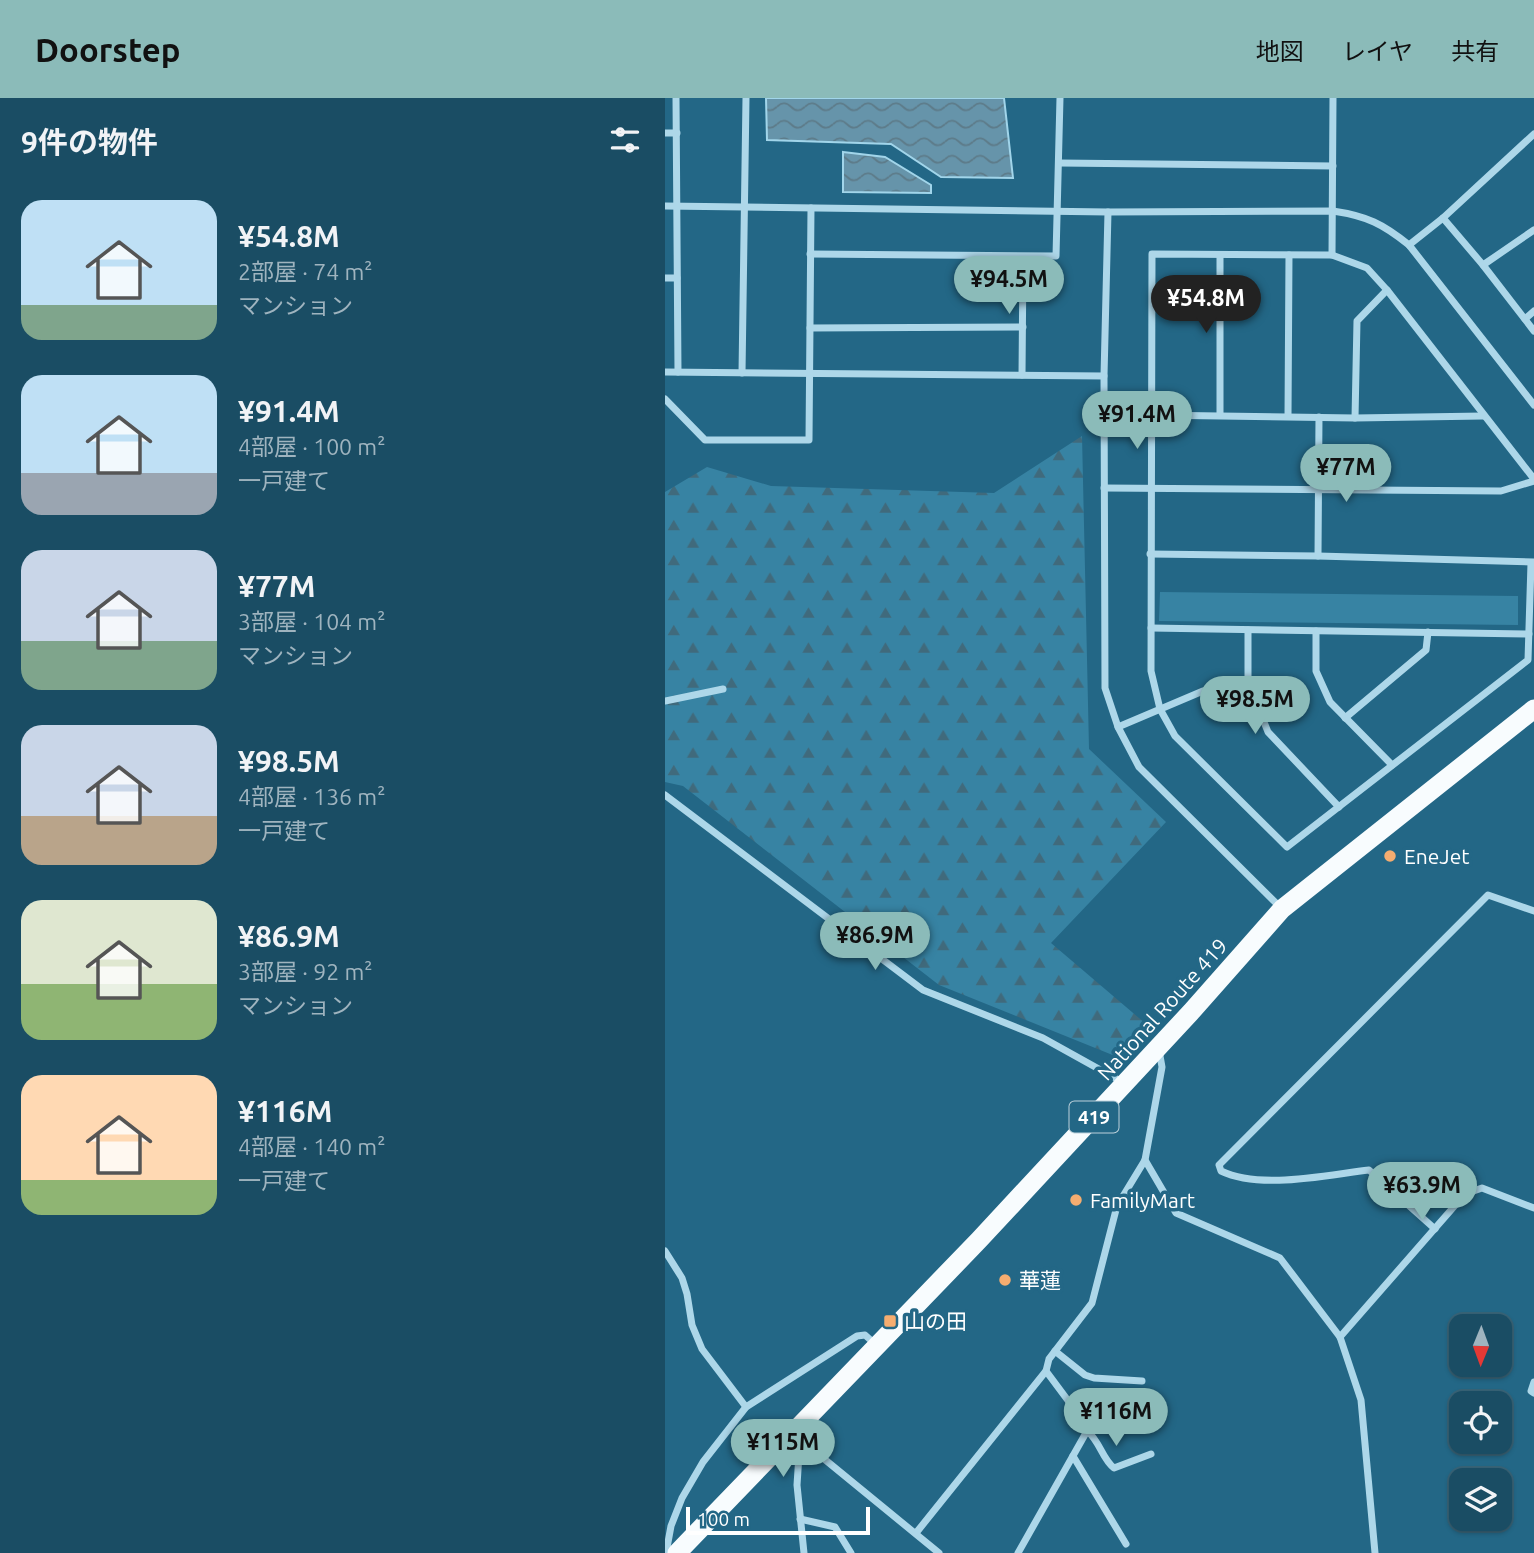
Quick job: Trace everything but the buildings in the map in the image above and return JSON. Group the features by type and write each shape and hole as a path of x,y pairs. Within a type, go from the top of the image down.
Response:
{"highway":[{"name":"National Route 419","path":"677,1553 798,1436 876,1345 979,1240 1159,1047 1282,909 1534,709"}],"street":[{"path":"676,98 678,372"},
{"path":"742,373 746,98"},
{"path":"810,254 1056,257 1060,98"},
{"path":"1332,255 1333,98"},
{"path":"665,133 677,133"},
{"path":"1409,245 1443,218 1534,134"},
{"path":"1059,163 1333,166"},
{"path":"665,206 1108,212 1333,211 1361,216 1387,227 1409,245 1533,402"},
{"path":"665,399 705,440 809,440 811,208"},
{"path":"1108,212 1104,376 1105,688 1118,727 1139,767 1282,909"},
{"path":"1443,218 1534,331"},
{"path":"1483,265 1534,230"},
{"path":"1104,488 1152,488 1318,490 1501,491 1534,480 1367,268 1332,255 1152,254 1152,488 1150,554 1151,671 1160,709 1175,736 1287,847 1528,660 1533,562 1150,554"},
{"path":"1220,255 1220,415"},
{"path":"1288,416 1289,255"},
{"path":"1023,257 1023,375"},
{"path":"665,278 677,278"},
{"path":"1355,418 1357,321 1387,290"},
{"path":"1525,319 1534,312"},
{"path":"810,328 1023,327"},
{"path":"665,372 1104,376"},
{"path":"1151,415 1355,418 1483,416"},
{"path":"1318,416 1318,556"},
{"path":"1151,628 1529,634"},
{"path":"1248,630 1248,682 1268,732 1339,807"},
{"path":"1316,631 1316,671 1330,702 1392,765"},
{"path":"1345,718 1426,650 1428,632"},
{"path":"1118,727 1203,691 1248,682"},
{"path":"665,701 723,689"},
{"path":"665,795 923,990 1043,1038 1125,1083"},
{"path":"1435,1229 1369,1170 1255,1180 1227,1174 1221,1171 1219,1165 1488,895 1534,911"},
{"path":"916,1533 1046,1371 1049,1359 1092,1303 1117,1206 1145,1160 1162,1067 1159,1047"},
{"path":"1145,1160 1176,1213 1280,1258 1340,1337 1360,1400 1375,1553"},
{"path":"1340,1337 1465,1194 1482,1188 1534,1208"},
{"path":"665,1251 682,1278 688,1294 692,1325 702,1349 746,1407"},
{"path":"666,1553 671,1526 682,1498 703,1462 746,1407 857,1336 865,1335 876,1345"},
{"path":"1055,1351 1085,1375 1142,1381"},
{"path":"1046,1371 1084,1422 1109,1465 1114,1468 1151,1454"},
{"path":"1534,1382 1531,1391 1534,1393"},
{"path":"1018,1553 1087,1431"},
{"path":"798,1436 797,1485 804,1553"},
{"path":"798,1436 939,1553"},
{"path":"1073,1456 1126,1544"},
{"path":"800,1519 835,1527 851,1553"}],"green space":[{"path":"1082,436 1089,749 1166,822 1051,943 1146,1024 1120,1058 939,985 683,786 665,782 665,492 707,467 771,486 994,493"},
{"path":"1160,592 1518,596 1518,625 1159,621"}],"water":[{"path":"766,98 1004,98 1013,178 941,177 891,144 767,140"},
{"path":"843,152 885,157 931,185 931,193 843,192"}],"place":[{"name":"EneJet","path":"1390,856"},
{"name":"FamilyMart","path":"1076,1200"},
{"name":"華蓮","path":"1005,1280"},
{"name":"山の田","path":"890,1321"}]}
